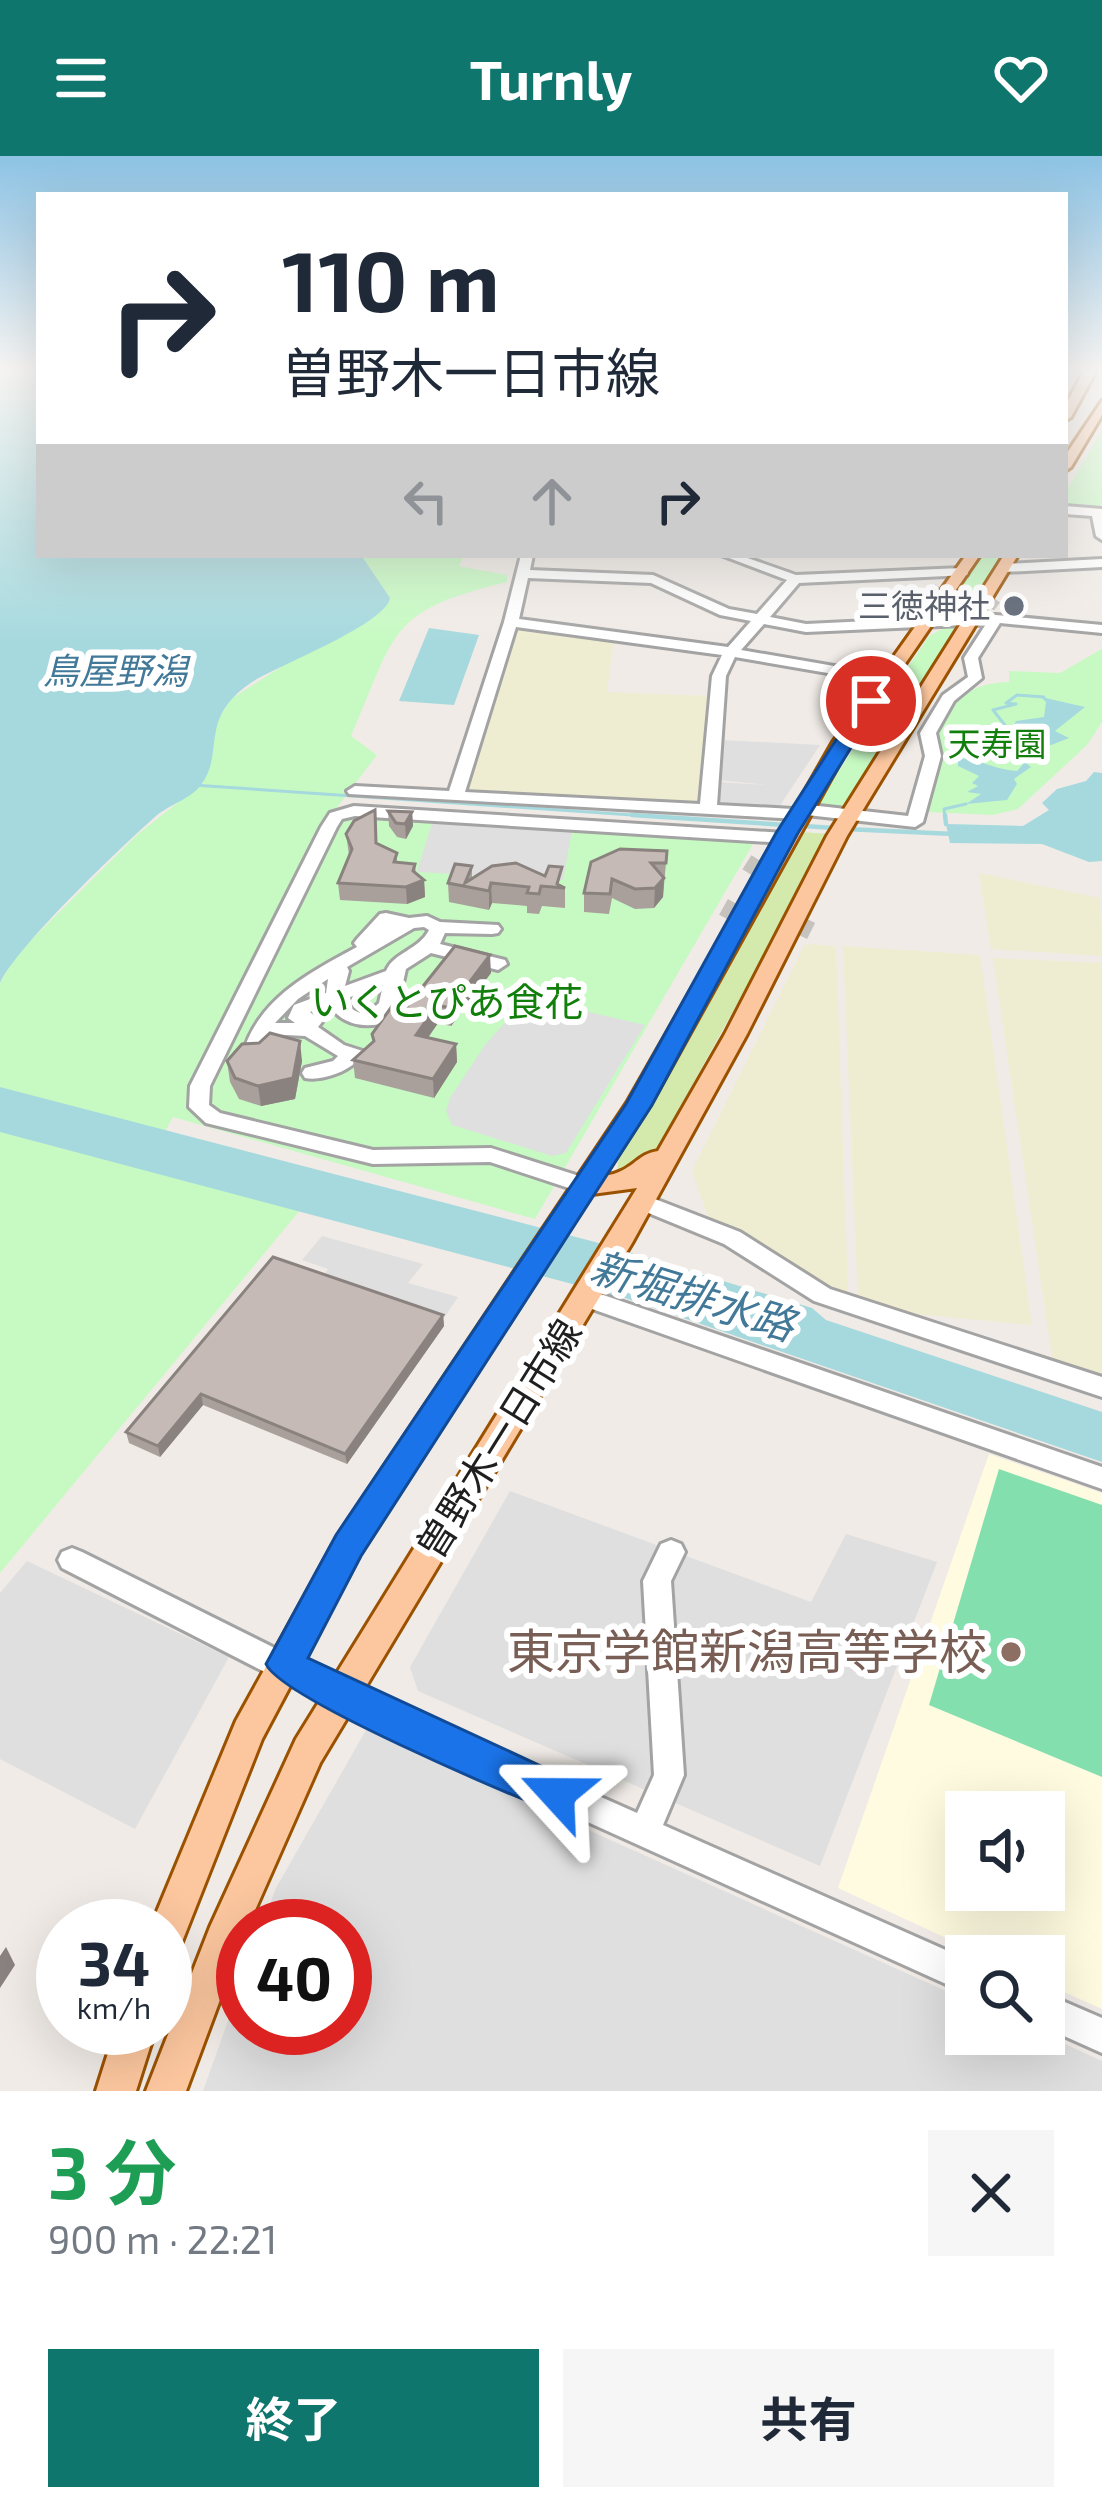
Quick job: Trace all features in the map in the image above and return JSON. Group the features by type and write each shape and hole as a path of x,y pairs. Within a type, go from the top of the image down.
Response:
{"main road":[{"path":"617,1194 611,1166 614,1144 794,822 971,558"},
{"path":"844,824 1008,561"},
{"name":"曽野木一日市線","path":"181,1899 248,1732 349,1546 565,1230 592,1203 617,1194 644,1174 688,1120 844,824"},
{"name":"曽野木一日市線","path":"166,2091 223,1940 308,1751 623,1236 617,1194"},
{"path":"116,2091 127,2055"}],"street":[{"path":"1068,510 1101,513 1102,536"},
{"path":"455,796 512,622 527,558"},
{"path":"736,558 795,579 962,572"},
{"path":"887,575 892,558"},
{"path":"1008,561 1102,562"},
{"path":"525,574 653,579 759,622 806,628 971,619 1101,624"},
{"path":"708,809 719,676 730,654 795,579"},
{"path":"971,684 971,658 996,619"},
{"path":"512,622 886,679"},
{"path":"937,676 971,684"},
{"path":"971,684 948,698 928,733 933,756 915,821 844,824 354,811 336,816 200,1086 199,1106 213,1118 354,1154 491,1155 617,1194 732,1238 807,1289 1102,1387"},
{"path":"355,791 708,809 794,822"},
{"path":"251,1056 260,1028 282,1002 403,928 427,921 438,928 492,929"},
{"path":"403,928 409,945 419,951 498,964"},
{"path":"307,1029 312,1022 299,1019 297,1012 393,975 438,928"},
{"path":"341,994 344,962"},
{"path":"341,994 364,1000 374,1019 388,1005 393,975"},
{"path":"260,1028 307,1029 357,1055 340,1066 312,1073"},
{"path":"587,1296 1102,1478"},
{"path":"644,1832 669,1774 657,1581 671,1552"},
{"path":"72,1560 341,1696 945,1967"},
{"path":"1065,2019 1102,2036"}],"shaded area":[{"path":"518,625 614,638 607,692 710,696 697,804 465,791"},
{"path":"720,740 820,745 779,807 718,807 713,806 717,782 769,785 717,780"},
{"path":"432,823 572,831 563,880 417,872"},
{"path":"979,873 1100,898 1102,956 991,949"},
{"path":"805,944 836,946 848,1295 822,1288 708,1217 692,1171"},
{"path":"843,946 980,955 1032,1325 904,1313 858,1299"},
{"path":"993,958 1102,963 1102,1379 1053,1363"},
{"path":"554,1004 645,1025 566,1153 552,1156 452,1125 446,1111 450,1098 485,1045 508,1019"},
{"path":"322,1236 423,1264 408,1283 458,1297 442,1321 321,1279 328,1269 302,1260"},
{"name":"東京学館新潟高等学校","path":"989,1454 1102,1493 1102,2009 1065,1992 1065,1935 945,1937 838,1888"},
{"path":"510,1491 811,1602 846,1534 937,1562 820,1866 418,1691 410,1667"},
{"path":"27,1561 229,1657 135,1829 0,1759 0,1593"},
{"path":"366,1730 945,1991 945,2055 1065,2055 1065,2044 1102,2061 1102,2091 203,2091 216,2055 372,2055 372,1899 272,1899"}],"green space":[{"path":"1084,461 1102,461 1102,507 1069,505 1068,488"},
{"name":"いくとぴあ食花","path":"363,558 463,558 459,566 507,575 507,582 438,604 401,630 351,736 377,755 335,810 362,808 753,844 535,1219 173,1117 146,1166 301,1209 0,1573 0,983 16,955 138,834 203,783 218,719 231,699 389,598"},
{"path":"978,558 1003,558 970,603 947,614 943,610"},
{"path":"952,624 956,633 842,812 815,806 929,636"},
{"name":"天寿園","path":"1102,649 1102,722 1087,745 1018,809 993,815 928,812 938,753 933,734 954,703 983,686 1009,682 1009,671 1060,673"},
{"path":"798,832 831,834 659,1145 631,1176 617,1172 620,1147"},
{"path":"999,1469 1102,1505 1102,1777 929,1705"}],"water":[{"name":"鳥屋野潟","path":"0,461 36,461 36,558 363,558 390,598 384,608 371,620 252,682 235,696 218,722 212,760 201,785 156,816 96,873 26,946 0,983"},
{"path":"429,628 479,635 454,705 399,701"},
{"path":"1041,697 1085,707 1055,731 1069,738 1040,748 1024,746 1009,735 1016,721 1044,717 1046,702"},
{"path":"958,758 1017,771 1025,762 1031,767 1014,779 1017,784 1007,800 966,804 981,794 967,792 978,786 972,783 979,776 958,766"},
{"path":"1094,772 1102,773 1102,861 1089,862 1042,844 950,843 946,824 1023,826 1049,810 1042,803 1057,789 1086,781"},
{"name":"新堀排水路","path":"0,1087 595,1242 812,1308 826,1320 1102,1412 1102,1462 625,1298 0,1132"}],"building":[{"path":"375,810 376,843 397,853 394,862 415,864 413,871 424,880 406,887 338,883 352,849 346,834 354,821"},
{"path":"388,811 412,812 405,824 396,823"},
{"path":"620,849 667,851 666,863 651,863 664,878 655,888 635,889 612,879 610,894 584,893 591,862"},
{"path":"516,863 545,876 549,866 562,867 557,884 565,888 541,886 539,894 527,893 529,887 491,883 489,891 448,883 455,864 472,866 465,883 492,866"},
{"path":"455,946 490,955 450,1008 437,1005 416,1035 456,1044 433,1079 353,1060 374,1041 372,1034 395,1002 408,1005"},
{"path":"270,1033 300,1041 293,1078 258,1086 235,1078 227,1061 242,1044 259,1043"},
{"path":"273,1257 443,1315 345,1454 201,1394 158,1446 126,1432"}],"waterway":[{"path":"1008,729 993,710 1016,704 1006,703 1017,695 1044,697"},
{"path":"1016,757 1022,754 1017,744"},
{"path":"971,759 1012,756 1025,762"},
{"path":"193,785 634,815"},
{"path":"945,818 944,809 966,804"},
{"path":"634,815 786,825"},
{"path":"634,815 676,818"},
{"path":"945,815 946,824"},
{"path":"804,826 834,828"},
{"path":"845,829 954,834"}],"tunnel":[{"path":"934,597 941,589"},
{"path":"988,606 994,598"},
{"path":"750,874 759,860"},
{"path":"727,919 737,901"},
{"path":"799,935 808,917"}],"place":[{"name":"三徳神社","path":"1014,606"},
{"name":"東京学館新潟高等学校","path":"1011,1652"}],"route":[{"path":"557,1794 341,1696 284,1664 349,1546 638,1105 787,833 871,701"}]}
